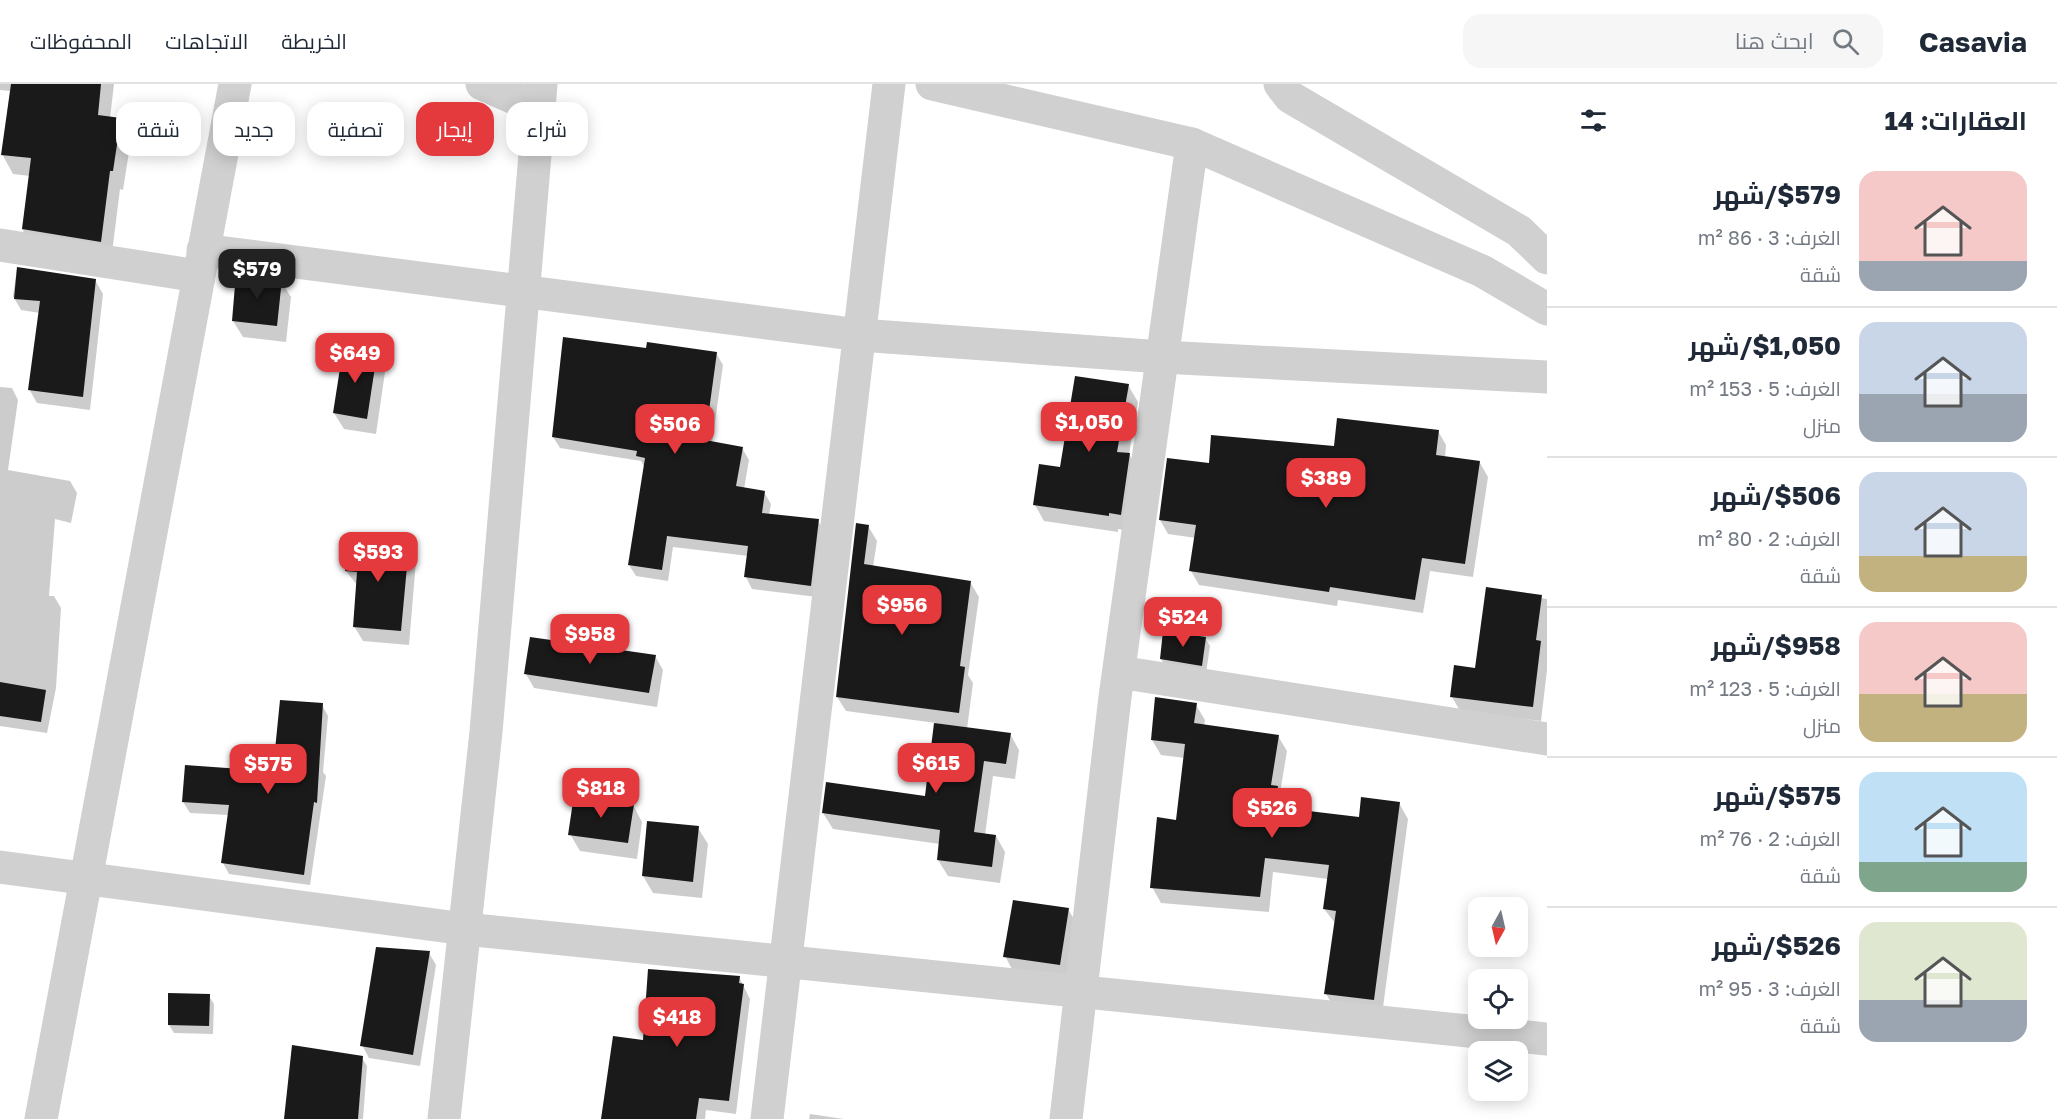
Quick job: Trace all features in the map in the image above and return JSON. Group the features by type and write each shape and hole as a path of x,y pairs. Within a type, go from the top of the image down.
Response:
{"street":[{"path":"41,1119 235,84"},
{"path":"444,1119 486,732 539,96 482,84"},
{"path":"767,1119 889,84"},
{"path":"932,84 968,88 1192,144 1482,271 1547,309"},
{"path":"1280,84 1290,97 1519,231 1547,258"},
{"path":"1066,1119 1119,672 1192,144"},
{"path":"0,245 522,293 860,335 1162,357 1547,377"},
{"path":"1119,672 1547,739"},
{"path":"0,867 465,929 1547,1039"}],"building":[{"path":"11,84 101,84 98,115 116,117 116,151 113,171 110,171 101,242 22,229 31,158 1,155"},
{"path":"17,267 96,279 83,397 28,390 40,301 14,299"},
{"path":"236,273 282,279 277,326 232,321"},
{"path":"563,337 646,348 647,342 717,352 705,440 743,447 736,486 765,491 762,513 819,519 811,586 744,577 748,546 667,536 662,570 628,565 645,458 636,456 637,451 552,437"},
{"path":"343,349 377,354 367,419 333,413"},
{"path":"1075,376 1129,384 1117,452 1130,453 1121,515 1109,513 1109,516 1033,505 1039,464 1060,467"},
{"path":"1337,418 1439,430 1436,455 1480,461 1465,564 1422,558 1415,600 1330,587 1329,592 1189,571 1196,525 1159,520 1167,458 1209,463 1211,435 1334,446"},
{"path":"856,523 869,525 864,564 971,581 960,666 965,667 959,713 836,697"},
{"path":"348,539 409,545 401,631 353,627 357,572 345,571"},
{"path":"1486,587 1542,595 1536,640 1541,641 1533,707 1450,697 1454,665 1475,668"},
{"path":"1163,631 1206,637 1202,666 1160,659"},
{"path":"530,637 656,655 649,693 524,674"},
{"path":"0,682 46,690 41,722 0,716"},
{"path":"1155,697 1197,703 1194,723 1279,735 1271,785 1278,786 1275,807 1359,817 1361,797 1400,802 1374,1000 1324,994 1336,911 1323,909 1329,865 1265,858 1260,897 1150,888 1157,817 1176,820 1185,744 1151,740"},
{"path":"280,700 323,703 317,803 314,802 304,875 221,863 229,805 182,802 185,765 241,769 241,758 274,760"},
{"path":"934,723 1011,733 1006,764 984,761 974,832 996,835 992,867 937,860 940,830 822,813 826,782 925,796"},
{"path":"574,795 634,804 628,843 568,835"},
{"path":"647,821 699,826 693,882 642,876"},
{"path":"1013,900 1069,908 1060,965 1003,957"},
{"path":"376,947 430,951 413,1055 360,1046"},
{"path":"648,969 740,976 739,983 744,984 729,1101 699,1098 696,1119 601,1119 613,1036 643,1040"},
{"path":"168,993 210,994 209,1026 168,1025"},
{"path":"292,1045 363,1056 358,1119 284,1119"}]}
